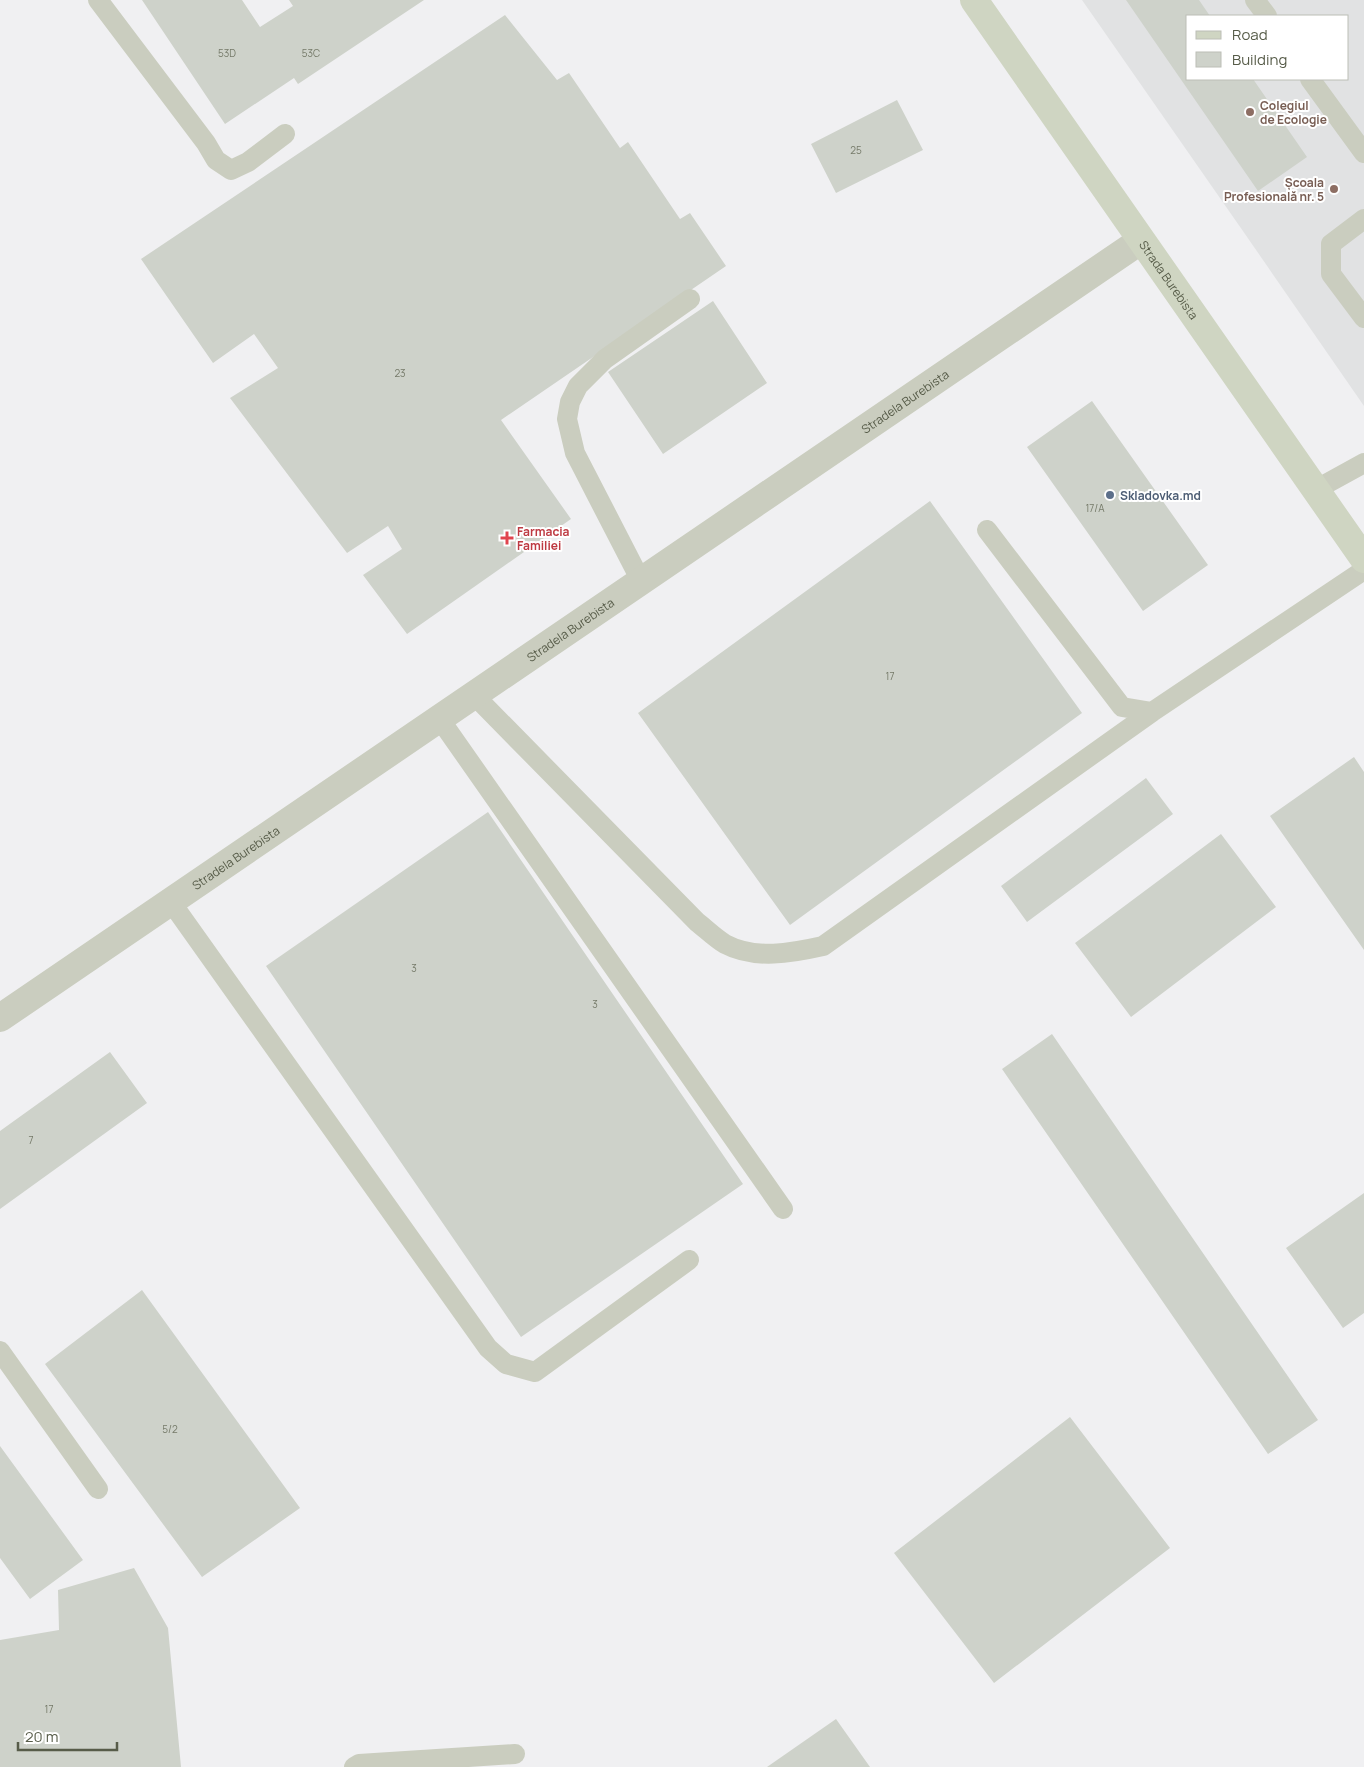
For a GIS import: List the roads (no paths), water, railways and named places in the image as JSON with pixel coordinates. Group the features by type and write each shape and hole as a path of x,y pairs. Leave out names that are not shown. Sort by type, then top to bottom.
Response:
{"main road":[{"name":"Strada Burebista","path":"974,0 1364,559"}],"street":[{"name":"Stradela Burebista","path":"0,1018 1140,240"}],"lane":[{"path":"98,0 206,143 216,160 231,170 248,162 285,134"},
{"path":"1255,0 1265,15"},
{"path":"1311,80 1364,153"},
{"path":"1364,220 1331,244 1331,274 1364,318"},
{"path":"641,581 575,453 567,419 570,402 578,386 605,359 690,299"},
{"path":"1315,490 1364,463"},
{"path":"987,530 1122,707 1152,712"},
{"path":"474,695 697,922 725,944 756,954 791,954 823,946 1152,712 1364,570"},
{"path":"439,718 783,1209"},
{"path":"171,902 488,1348 506,1364 535,1372 689,1260"},
{"path":"0,1352 98,1489"},
{"path":"354,1767 359,1764 515,1754"}],"place":[{"name":"Colegiul de Ecologie","path":"1250,112"},
{"name":"Școala Profesională nr. 5","path":"1334,189"},
{"name":"Skladovka.md","path":"1110,495"},
{"name":"Farmacia Familiei","path":"507,538"}]}
